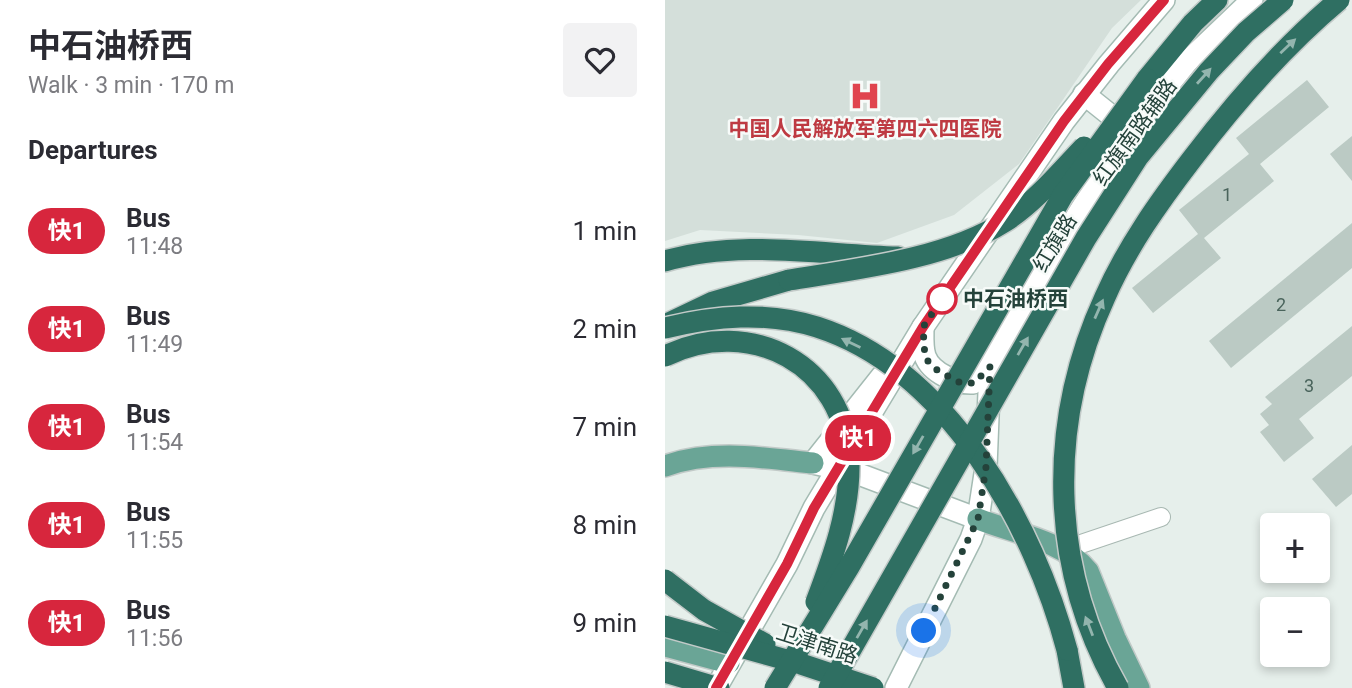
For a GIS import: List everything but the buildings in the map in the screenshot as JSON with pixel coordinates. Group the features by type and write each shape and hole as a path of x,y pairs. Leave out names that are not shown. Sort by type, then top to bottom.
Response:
{"highway":[{"name":"红旗路","path":"775,688 800,655 1063,195 1147,79 1193,23 1217,0"},
{"name":"红旗路","path":"828,688 1079,250 1138,157 1209,71 1246,32 1283,0"},
{"path":"1118,688 1097,647 1078,594 1064,517 1063,474 1067,417 1083,351 1117,273 1164,197 1268,65 1339,0"},
{"path":"665,327 694,309 735,294 789,280 878,265 967,242 1019,212 1046,187 1147,79"},
{"path":"665,261 698,253 754,250 910,257"},
{"path":"665,327 708,318 738,316 803,324 860,347 912,384 941,412 969,446 1026,538 1059,621 1074,688"},
{"path":"665,356 682,348 725,341 772,349 807,370 831,398 841,418 849,460 847,500 833,554 800,655 704,610 665,580"},
{"name":"卫津南路","path":"665,626 800,655 873,688"},
{"path":"665,672 718,688"}],"main road":[{"path":"718,688 814,508 923,327 1084,94 1164,0"},
{"name":"红旗南路辅路","path":"896,688 978,519 986,467 990,367 1049,259 1131,132 1187,62 1252,0"},
{"path":"1084,94 1131,132"},
{"path":"923,327 925,358 938,371 961,383 974,383 990,367"},
{"path":"813,463 881,377 906,358"},
{"path":"665,466 698,458 722,456 813,463 839,469 1060,549 1078,560 1088,571"},
{"path":"1081,544 1088,571 1139,688"},
{"path":"665,646 729,663"}],"street":[{"path":"1081,544 1161,517"}],"shaded area":[{"name":"中国人民解放军第四六四医院","path":"665,0 1141,0 1112,28 1019,164 954,215 877,243 798,235 700,230 665,241"}],"bus line":[{"name":"快1","path":"716,688 787,564 814,508 923,327 1064,121 1108,64 1164,0"}],"place":[{"name":"中国人民解放军第四六四医院","path":"865,96"},
{"name":"中石油桥西","path":"942,299"}],"route":[{"path":"924,631 971,539 978,519 990,415 990,367 974,383 961,383 938,371 925,358 923,327 946,293 942,299"}]}
